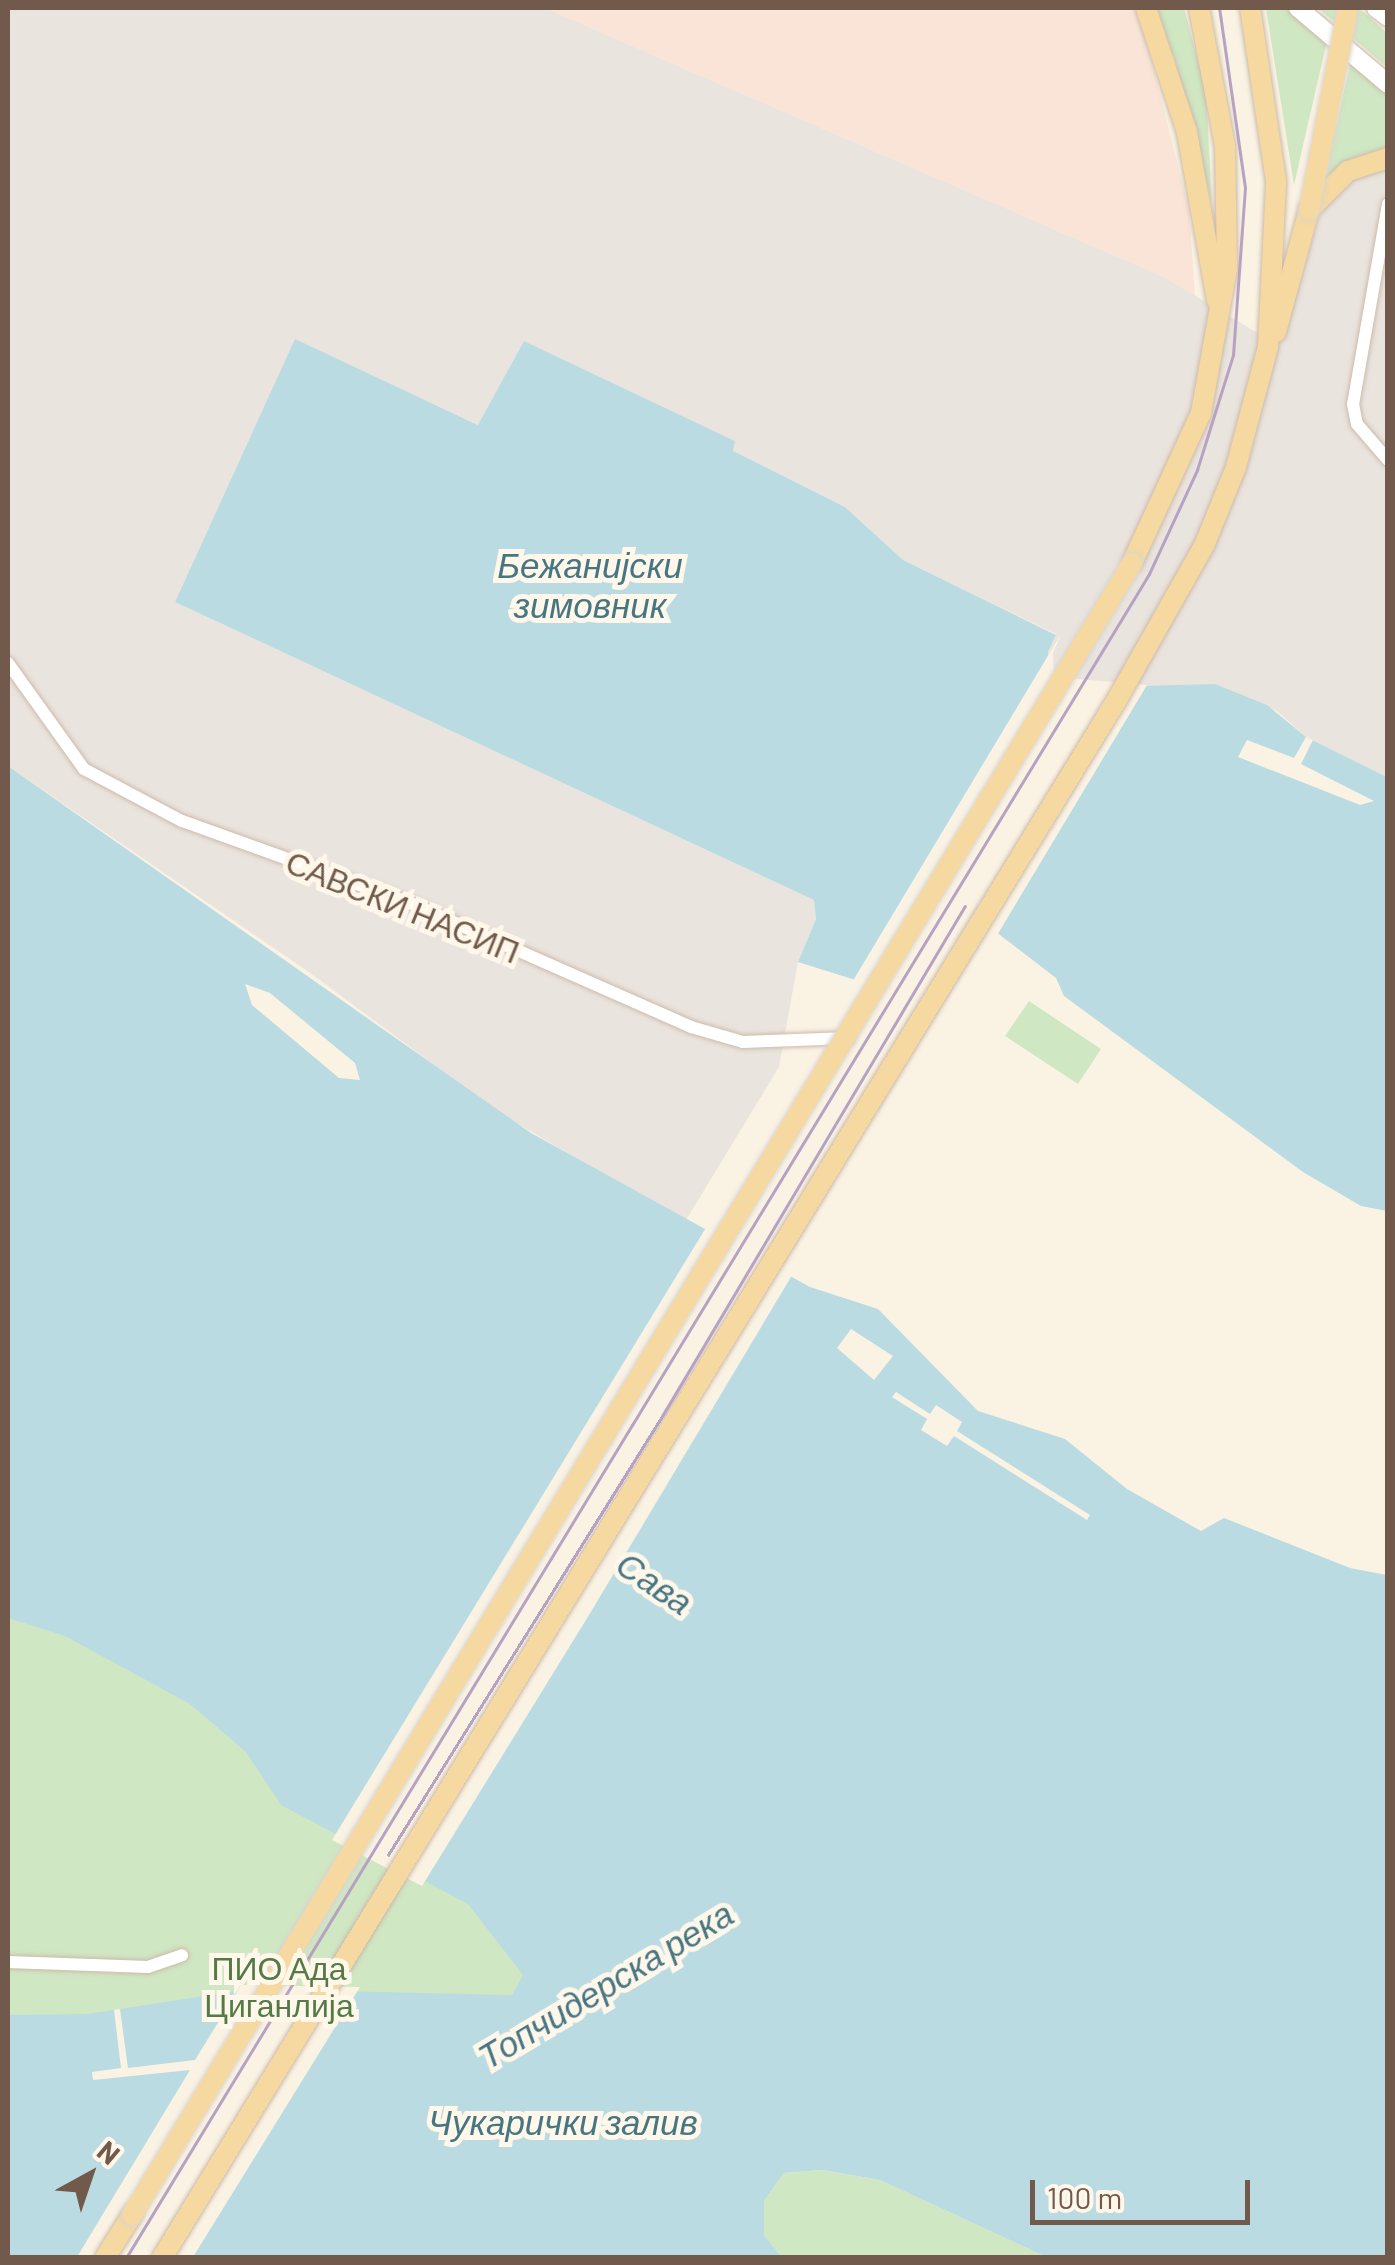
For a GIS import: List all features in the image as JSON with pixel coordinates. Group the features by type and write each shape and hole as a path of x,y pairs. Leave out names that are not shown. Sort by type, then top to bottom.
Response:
{"main road":[{"path":"1146,8 1187,132 1221,318"},
{"path":"105,2258 1132,563 1202,413 1221,318 1228,227 1225,146 1198,8"},
{"path":"1250,8 1276,181 1268,347"},
{"path":"1298,8 1388,84"},
{"path":"162,2258 1182,589 1236,467 1268,347 1292,288 1348,8"},
{"path":"1376,8 1388,17"},
{"path":"1309,210 1348,170 1388,158"}],"street":[{"path":"1388,204 1353,404 1357,424 1388,460"},
{"name":"САВСКИ НАСИП","path":"8,663 84,769 182,821 410,903 706,1032 773,1043 855,1038"},
{"path":"8,1962 148,1967 182,1955"}],"shaded area":[{"path":"8,8 545,8 1164,277 1279,346 1288,295 1301,279 1319,217 1351,174 1387,160 1387,777 1306,737 1277,711 1207,684 1168,690 1065,688 1049,679 1048,652 1056,634 903,560 845,507 732,451 735,441 524,341 479,425 295,340 175,602 814,900 816,919 798,962 779,1067 686,1220 632,1191 496,1111 313,975 8,766"},
{"path":"545,8 1138,8 1189,209 1195,296 1164,277"}],"green space":[{"path":"1154,8 1184,8 1206,93 1212,203 1174,57"},
{"path":"1266,8 1289,8 1327,41 1294,185"},
{"path":"1318,8 1359,8 1387,33 1387,67"},
{"path":"1351,60 1387,94 1386,149 1324,180"},
{"path":"1029,1001 1101,1049 1078,1084 1005,1036"},
{"name":"ПИО Ада Циганлија","path":"8,1406 657,1945 8,2257"},
{"path":"822,2170 880,2180 1046,2257 782,2257 764,2235 764,2201 784,2173"}],"water":[{"name":"Бежанијски зимовник","path":"295,339 478,425 524,341 735,441 733,451 845,507 903,560 1056,635 1048,652 1049,679 1065,688 1215,684 1267,705 1306,737 1387,777 1387,1211 1361,1206 1303,1172 1064,996 1056,978 983,922 937,905 865,983 798,962 816,919 814,900 175,602"},
{"path":"8,766 531,1133 810,1287 878,1309 978,1411 1065,1439 1127,1489 1201,1531 1224,1518 1350,1568 1387,1575 1387,2257 1046,2257 880,2180 822,2170 784,2173 764,2201 764,2235 782,2257 8,2257 8,2015 87,2014 250,1989 512,1995 523,1975 468,1904 281,1805 246,1752 190,1704 65,1636 8,1618"}],"pier":[{"path":"1061,634 1053,653 1054,677 1147,685 996,937 919,906 865,988 851,984"},
{"path":"1306,737 1313,740 1301,764 1374,801 1360,805 1238,757 1247,740 1294,758"},
{"path":"245,984 270,993 355,1063 360,1080 339,1078 252,1005"},
{"path":"707,1226 794,1272 589,1615 422,1886 332,1840"},
{"path":"851,1329 893,1356 874,1380 837,1348"},
{"path":"896,1392 930,1414 936,1405 962,1422 957,1431 1090,1515 1087,1520 954,1436 947,1446 921,1430 927,1419 892,1397"},
{"path":"241,1985 360,1987 193,2257 77,2257 190,2070 93,2080 92,2072 121,2068 114,2010 120,2009 128,2068 195,2060"}],"tram line":[{"path":"126,2258 1149,574 1197,470 1233,355 1245,188 1219,8"},
{"path":"388,1855 661,1418 965,906"}],"water label":[{"name":"Сава","path":"655,1582"},
{"name":"Топчидерска река","path":"605,1984"},
{"name":"Чукарички залив","path":"563,2121"}]}
